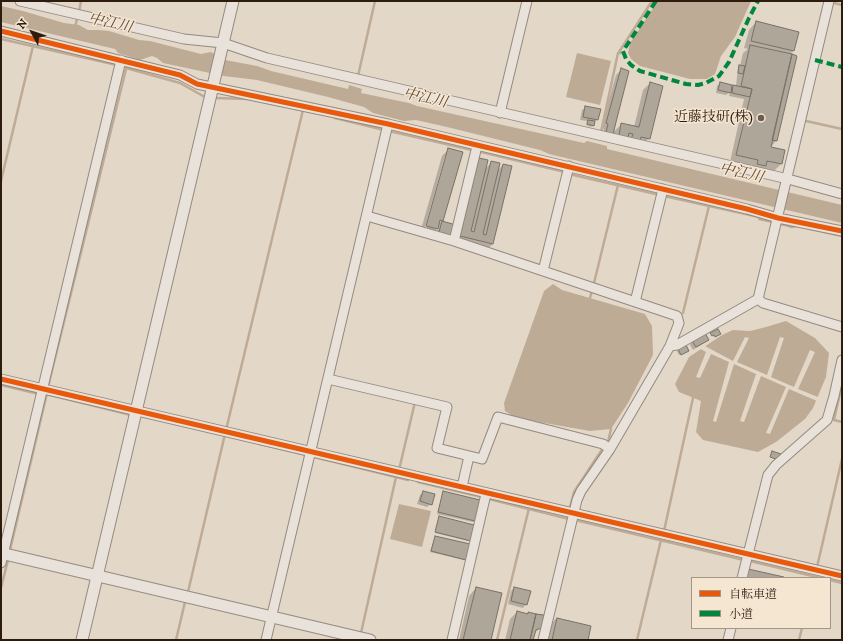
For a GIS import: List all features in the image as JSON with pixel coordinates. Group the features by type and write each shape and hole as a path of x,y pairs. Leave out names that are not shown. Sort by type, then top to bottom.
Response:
{"street":[{"path":"20,1 184,39 222,46 267,58 842,194"},
{"path":"82,640 233,1"},
{"path":"500,113 527,1"},
{"path":"670,346 678,344 758,299 829,1"},
{"path":"1,31 180,75 197,84 212,88 388,124 842,231"},
{"path":"120,60 2,557 98,576 370,640"},
{"path":"266,640 388,124"},
{"path":"454,241 477,146"},
{"path":"543,271 569,166"},
{"path":"636,302 663,189"},
{"path":"367,216 417,229 677,316 679,323 670,346 610,448 581,491 543,640"},
{"path":"758,299 763,303 842,327"},
{"path":"742,577 768,475 776,465 827,420 842,360"},
{"path":"1,379 462,486 486,494 842,576"},
{"path":"328,379 447,407 437,448 482,460 498,417 603,444 610,448"},
{"path":"462,486 469,456"},
{"path":"452,640 486,494"},
{"path":"728,640 730,629"}],"shaded area":[{"path":"658,1 751,1 735,37 721,56 715,74 707,79 690,79 640,66 631,59 628,53 630,43"},
{"path":"1,6 64,23 79,25 88,30 109,31 139,40 150,41 201,54 211,52 225,60 257,66 271,71 348,89 349,85 362,89 361,93 584,143 587,141 607,146 607,149 842,205 842,223 549,154 540,150 447,127 416,120 404,121 373,113 364,107 257,80 224,76 163,63 152,56 140,60 118,53 115,49 1,22"},
{"path":"577,53 611,61 600,105 566,97"},
{"path":"553,284 562,290 645,314 652,326 653,355 628,403 611,429 590,431 516,418 505,411 504,403 544,291"},
{"path":"786,321 815,338 829,353 826,377 813,408 805,419 776,442 758,452 703,440 696,432 701,401 679,392 675,384 689,357 722,335 733,330 750,331"},
{"path":"399,504 431,511 422,547 390,539"}],"pier":[{"path":"745,337 749,338 737,362 767,375 780,337 784,338 771,377 794,387 810,350 815,352 798,389 818,397 817,401 789,389 770,434 766,433 786,387 761,376 744,422 740,421 756,374 734,364 716,422 713,421 729,362 711,354 700,378 696,377 706,352 699,348 703,345 733,361"}],"building":[{"path":"756,21 799,32 794,51 751,41"},
{"name":"近藤技研(株)","path":"750,45 792,54 771,147 785,150 782,164 767,161 766,166 757,164 758,160 736,155 752,89 741,86"},
{"path":"792,54 797,56 777,141 772,140"},
{"path":"739,65 745,66 743,74 738,73"},
{"path":"621,68 629,71 613,134 606,132 608,124 606,123"},
{"path":"650,82 663,86 650,139 641,137 640,141 631,139 633,134 629,133 628,138 619,136 621,123 639,127"},
{"path":"720,82 732,85 731,93 718,90"},
{"path":"733,85 752,89 750,97 732,93"},
{"path":"585,106 601,109 598,120 583,117"},
{"path":"588,120 595,121 594,126 587,124"},
{"path":"448,148 463,152 443,221 440,220 438,229 426,226"},
{"path":"479,158 488,160 471,231 474,232 491,161 500,163 483,234 486,235 503,164 512,166 493,244 460,236"},
{"path":"442,221 456,225 452,236 439,232"},
{"path":"718,329 721,334 715,337 714,335 712,336 710,333"},
{"path":"705,333 709,340 696,347 692,341"},
{"path":"686,345 689,351 681,355 678,349"},
{"path":"772,451 781,454 779,460 770,457"},
{"path":"423,491 435,494 432,505 420,501"},
{"path":"443,491 480,500 475,521 438,512"},
{"path":"439,516 474,525 471,541 435,532"},
{"path":"435,536 470,544 466,560 431,551"},
{"path":"748,569 784,577 746,577"},
{"path":"476,587 502,593 491,640 463,640"},
{"path":"514,587 531,591 527,605 511,601"},
{"path":"517,611 528,614 528,612 536,614 530,640 510,640"},
{"path":"536,614 544,615 544,627 536,630 533,640 530,640"},
{"path":"557,618 591,626 588,640 552,640"}],"waterway":[{"path":"79,12 81,1"},
{"path":"358,76 375,1"},
{"path":"619,52 652,1"},
{"path":"834,3 842,5"},
{"path":"75,27 77,19"},
{"path":"1,39 117,65"},
{"path":"1,181 33,46"},
{"path":"601,132 618,53 621,53"},
{"path":"48,387 127,65"},
{"path":"126,68 180,83 203,96"},
{"path":"215,98 248,99"},
{"path":"226,430 303,110"},
{"path":"335,118 384,130"},
{"path":"806,121 842,129"},
{"path":"389,131 472,150"},
{"path":"477,151 565,172"},
{"path":"569,174 660,195"},
{"path":"594,283 618,185"},
{"path":"664,196 759,217 759,219 773,222"},
{"path":"683,313 709,206"},
{"path":"781,224 792,227 796,226"},
{"path":"811,229 842,236"},
{"path":"590,298 592,291"},
{"path":"842,384 834,420 842,422"},
{"path":"1,385 39,394"},
{"path":"10,550 47,393"},
{"path":"46,394 131,415"},
{"path":"664,531 693,398"},
{"path":"399,470 415,402"},
{"path":"608,442 611,429"},
{"path":"188,592 225,434"},
{"path":"260,444 306,455"},
{"path":"570,507 574,492 603,448"},
{"path":"314,457 408,480"},
{"path":"817,567 842,459"},
{"path":"361,633 396,477"},
{"path":"418,482 482,497"},
{"path":"489,499 569,519"},
{"path":"497,640 529,508"},
{"path":"575,520 744,560"},
{"path":"637,640 661,540"},
{"path":"1,588 8,560"},
{"path":"750,561 817,577"},
{"path":"831,580 842,583"},
{"path":"176,640 185,602"},
{"path":"799,640 802,629"}],"marked path":[{"path":"656,1 623,51 626,59 631,65 640,71 686,84 698,85 706,83 719,76 729,62 758,1"},
{"path":"815,60 842,67"}],"cycle path":[{"path":"1,31 180,75 197,84 388,124 747,209 778,218 842,231"},
{"path":"1,379 842,576"}],"place":[{"name":"近藤技研(株)","path":"761,118"}],"water label":[{"name":"中江川","path":"110,24"},
{"name":"中江川","path":"425,99"},
{"name":"中江川","path":"741,174"}]}
